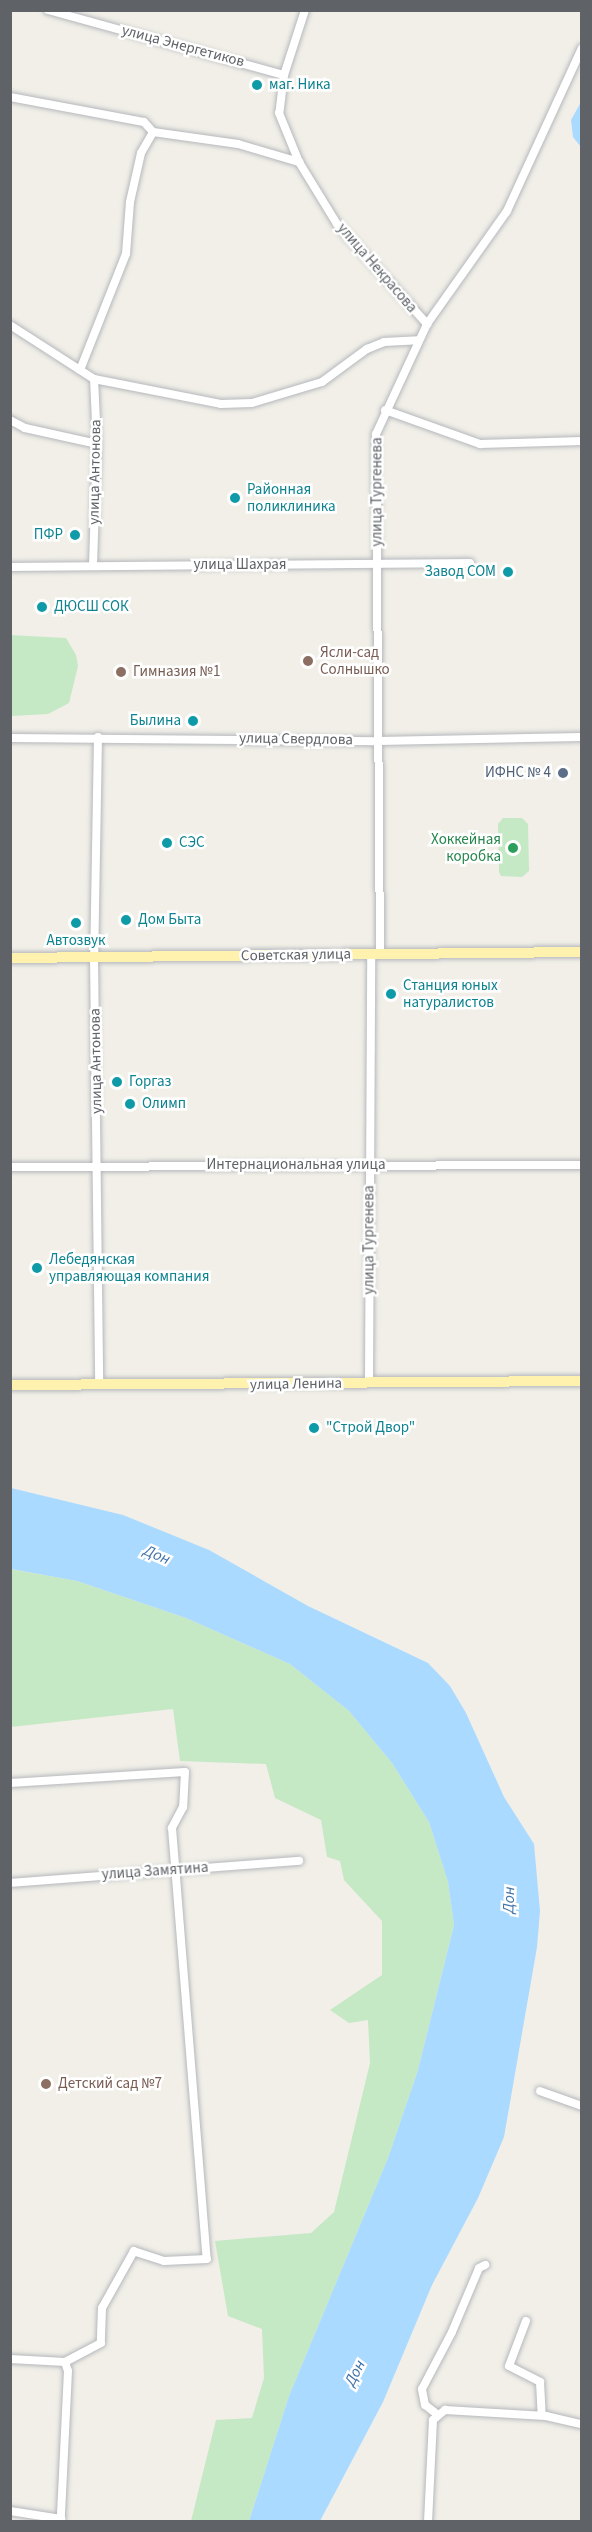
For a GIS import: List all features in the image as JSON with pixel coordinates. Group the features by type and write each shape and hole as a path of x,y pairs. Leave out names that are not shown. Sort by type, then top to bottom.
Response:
{"main road":[{"name":"Советская улица","path":"10,958 582,952"},
{"name":"улица Ленина","path":"10,1386 582,1381"}],"street":[{"name":"улица Энергетиков","path":"48,10 80,14 284,75"},
{"name":"улица Некрасова","path":"305,10 284,75 279,113 299,162 337,224 427,324"},
{"name":"улица Тургенева","path":"369,1382 369,1165 378,741 376,434 385,410 427,324 507,211 582,48"},
{"path":"10,97 144,122 153,132 238,144 299,162"},
{"path":"80,370 126,254 130,202 141,153 153,132"},
{"path":"10,325 94,379 221,404 252,403 322,382 367,349 384,342 418,340"},
{"name":"улица Антонова","path":"93,565 97,444 94,379"},
{"path":"385,410 480,444 582,441"},
{"path":"10,420 24,428 97,444"},
{"name":"улица Шахрая","path":"10,567 470,563"},
{"name":"улица Антонова","path":"98,737 94,957 99,1385"},
{"name":"улица Свердлова","path":"10,738 378,741 582,737"},
{"name":"Интернациональная улица","path":"10,1167 582,1164"},
{"path":"10,1783 185,1772 183,1807 172,1828 183,1925 207,2259 164,2261 134,2251 102,2308 101,2343 65,2362 10,2359"},
{"name":"улица Замятина","path":"10,1883 299,1861"},
{"path":"540,2091 582,2106"},
{"path":"438,2415 425,2405 422,2389 452,2332 479,2268 485,2265"},
{"path":"526,2321 509,2366 540,2382 542,2415"},
{"path":"10,2511 61,2519 68,2371 65,2362"},
{"path":"428,2522 433,2420 445,2410 542,2415 582,2424"}],"green space":[{"path":"10,635 66,638 76,655 78,666 69,703 48,714 11,716"},
{"name":"Хоккейная коробка","path":"503,818 522,818 528,824 529,871 522,877 501,876 499,872 498,824"},
{"path":"10,1569 77,1581 186,1618 290,1664 349,1711 392,1763 429,1822 448,1882 454,1925 418,2070 388,2158 289,2396 249,2521 191,2521 216,2420 252,2418 264,2378 262,2329 228,2316 215,2241 311,2233 334,2212 370,2063 368,2020 349,2023 330,2010 382,1975 382,1921 344,1880 340,1861 327,1857 321,1820 275,1798 266,1764 180,1761 173,1709 11,1727"}],"water":[{"path":"581,102 581,147 573,137 571,120"},
{"name":"Дон","path":"11,1488 123,1515 209,1550 308,1606 428,1663 450,1686 466,1713 504,1797 534,1844 540,1911 537,1947 504,2137 478,2198 432,2285 383,2402 320,2521 249,2521 289,2396 388,2158 418,2070 454,1925 448,1882 429,1822 392,1763 349,1711 290,1664 186,1618 77,1581 11,1569"}],"place":[{"name":"маг. Ника","path":"257,85"},
{"name":"Районная поликлиника","path":"235,498"},
{"name":"ПФР","path":"75,535"},
{"name":"Завод СОМ","path":"508,572"},
{"name":"ДЮСШ СОК","path":"42,607"},
{"name":"Ясли-сад Солнышко","path":"308,661"},
{"name":"Гимназия №1","path":"121,672"},
{"name":"Былина","path":"193,721"},
{"name":"ИФНС № 4","path":"563,773"},
{"name":"СЭС","path":"167,843"},
{"name":"Хоккейная коробка","path":"513,848"},
{"name":"Дом Быта","path":"126,920"},
{"name":"Автозвук","path":"76,923"},
{"name":"Станция юных натуралистов","path":"391,994"},
{"name":"Горгаз","path":"117,1082"},
{"name":"Олимп","path":"130,1104"},
{"name":"Лебедянская управляющая компания","path":"37,1268"},
{"name":"\"Строй Двор\"","path":"314,1428"},
{"name":"Детский сад №7","path":"46,2084"}]}
